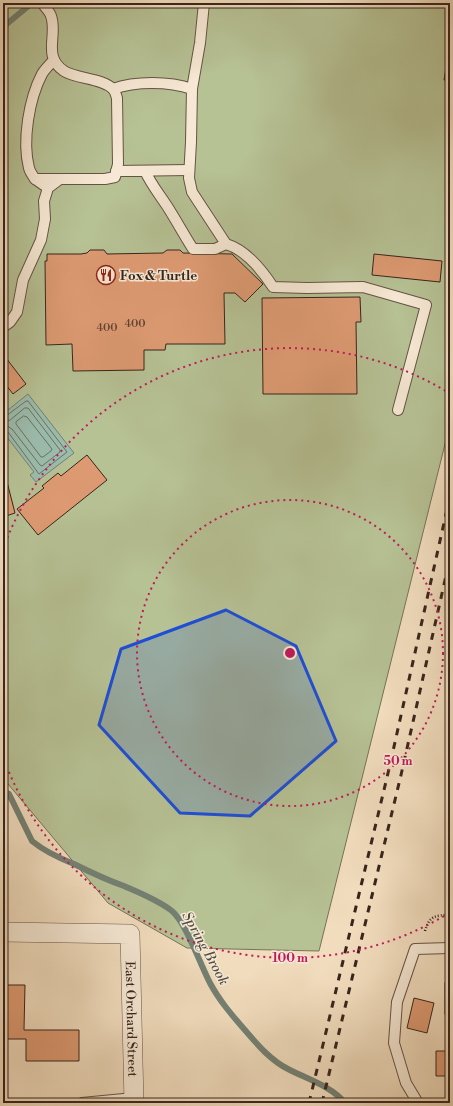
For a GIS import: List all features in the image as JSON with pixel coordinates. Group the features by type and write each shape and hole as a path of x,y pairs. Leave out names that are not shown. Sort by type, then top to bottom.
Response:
{"street":[{"name":"East Orchard Street","path":"3,932 130,934 134,1100"}],"lane":[{"path":"35,179 105,179 115,177 118,164 117,98 113,89 102,82 64,71 52,58 51,16 42,3"},
{"path":"204,3 200,43 192,88 192,142 189,170 192,192 226,244 234,247 254,263 273,287 363,287 426,305 398,410"},
{"path":"48,188 35,179 29,169 27,153 29,119 38,83 43,73 54,60"},
{"path":"113,89 124,85 162,84 179,84 192,88"},
{"path":"116,171 189,170"},
{"path":"116,171 145,171 149,180 193,249 215,249 226,244"},
{"path":"3,327 10,322 17,312 23,280 41,240 45,218 44,201 48,188 60,179"},
{"path":"418,1103 406,1083 394,1043 397,1002 415,950 450,948"},
{"path":"82,1103 134,1100"}],"path":[{"path":"424,931 430,919 436,916 450,915"}],"highlighted area":[{"path":"226,610 296,646 336,741 250,816 180,813 99,725 121,649"}],"shaded area":[{"path":"3,3 450,3 450,424 319,951 187,948 108,903 3,778"}],"water":[{"path":"28,394 74,453 36,482 30,475 34,472 3,432 3,414"}],"building":[{"path":"450,42 450,81 444,80"},
{"path":"90,250 104,250 107,254 163,253 167,250 180,250 183,253 232,254 263,284 245,302 235,293 224,293 225,344 166,344 165,350 144,350 144,370 73,371 72,344 46,345 45,261 47,261 47,254 81,254 87,253"},
{"path":"374,254 442,261 440,282 372,275"},
{"path":"360,297 361,322 356,322 357,394 263,394 262,298"},
{"path":"3,354 26,384 13,394 3,381"},
{"path":"87,455 107,480 38,535 17,509 44,488 42,486 58,473 61,476"},
{"path":"6,478 15,513 3,517 3,479"},
{"path":"445,983 450,983 450,1014 445,1014"},
{"path":"3,985 25,985 24,1030 79,1030 79,1061 26,1061 26,1039 3,1039"},
{"path":"414,998 434,1003 427,1033 407,1028"},
{"path":"448,1032 450,1032 450,1076 436,1076 436,1051 447,1051"}],"waterway":[{"name":"Spring Brook","path":"3,27 32,3"},
{"name":"Spring Brook","path":"3,791 9,794 32,841 37,845 57,857 149,897 172,911 188,934 206,975 217,995 254,1040 264,1051 281,1065 326,1087 345,1103"}],"railway":[{"path":"309,1103 389,769 450,496"},
{"path":"322,1103 401,775 450,558"}],"place":[{"name":"Fox & Turtle","path":"106,275"}]}
